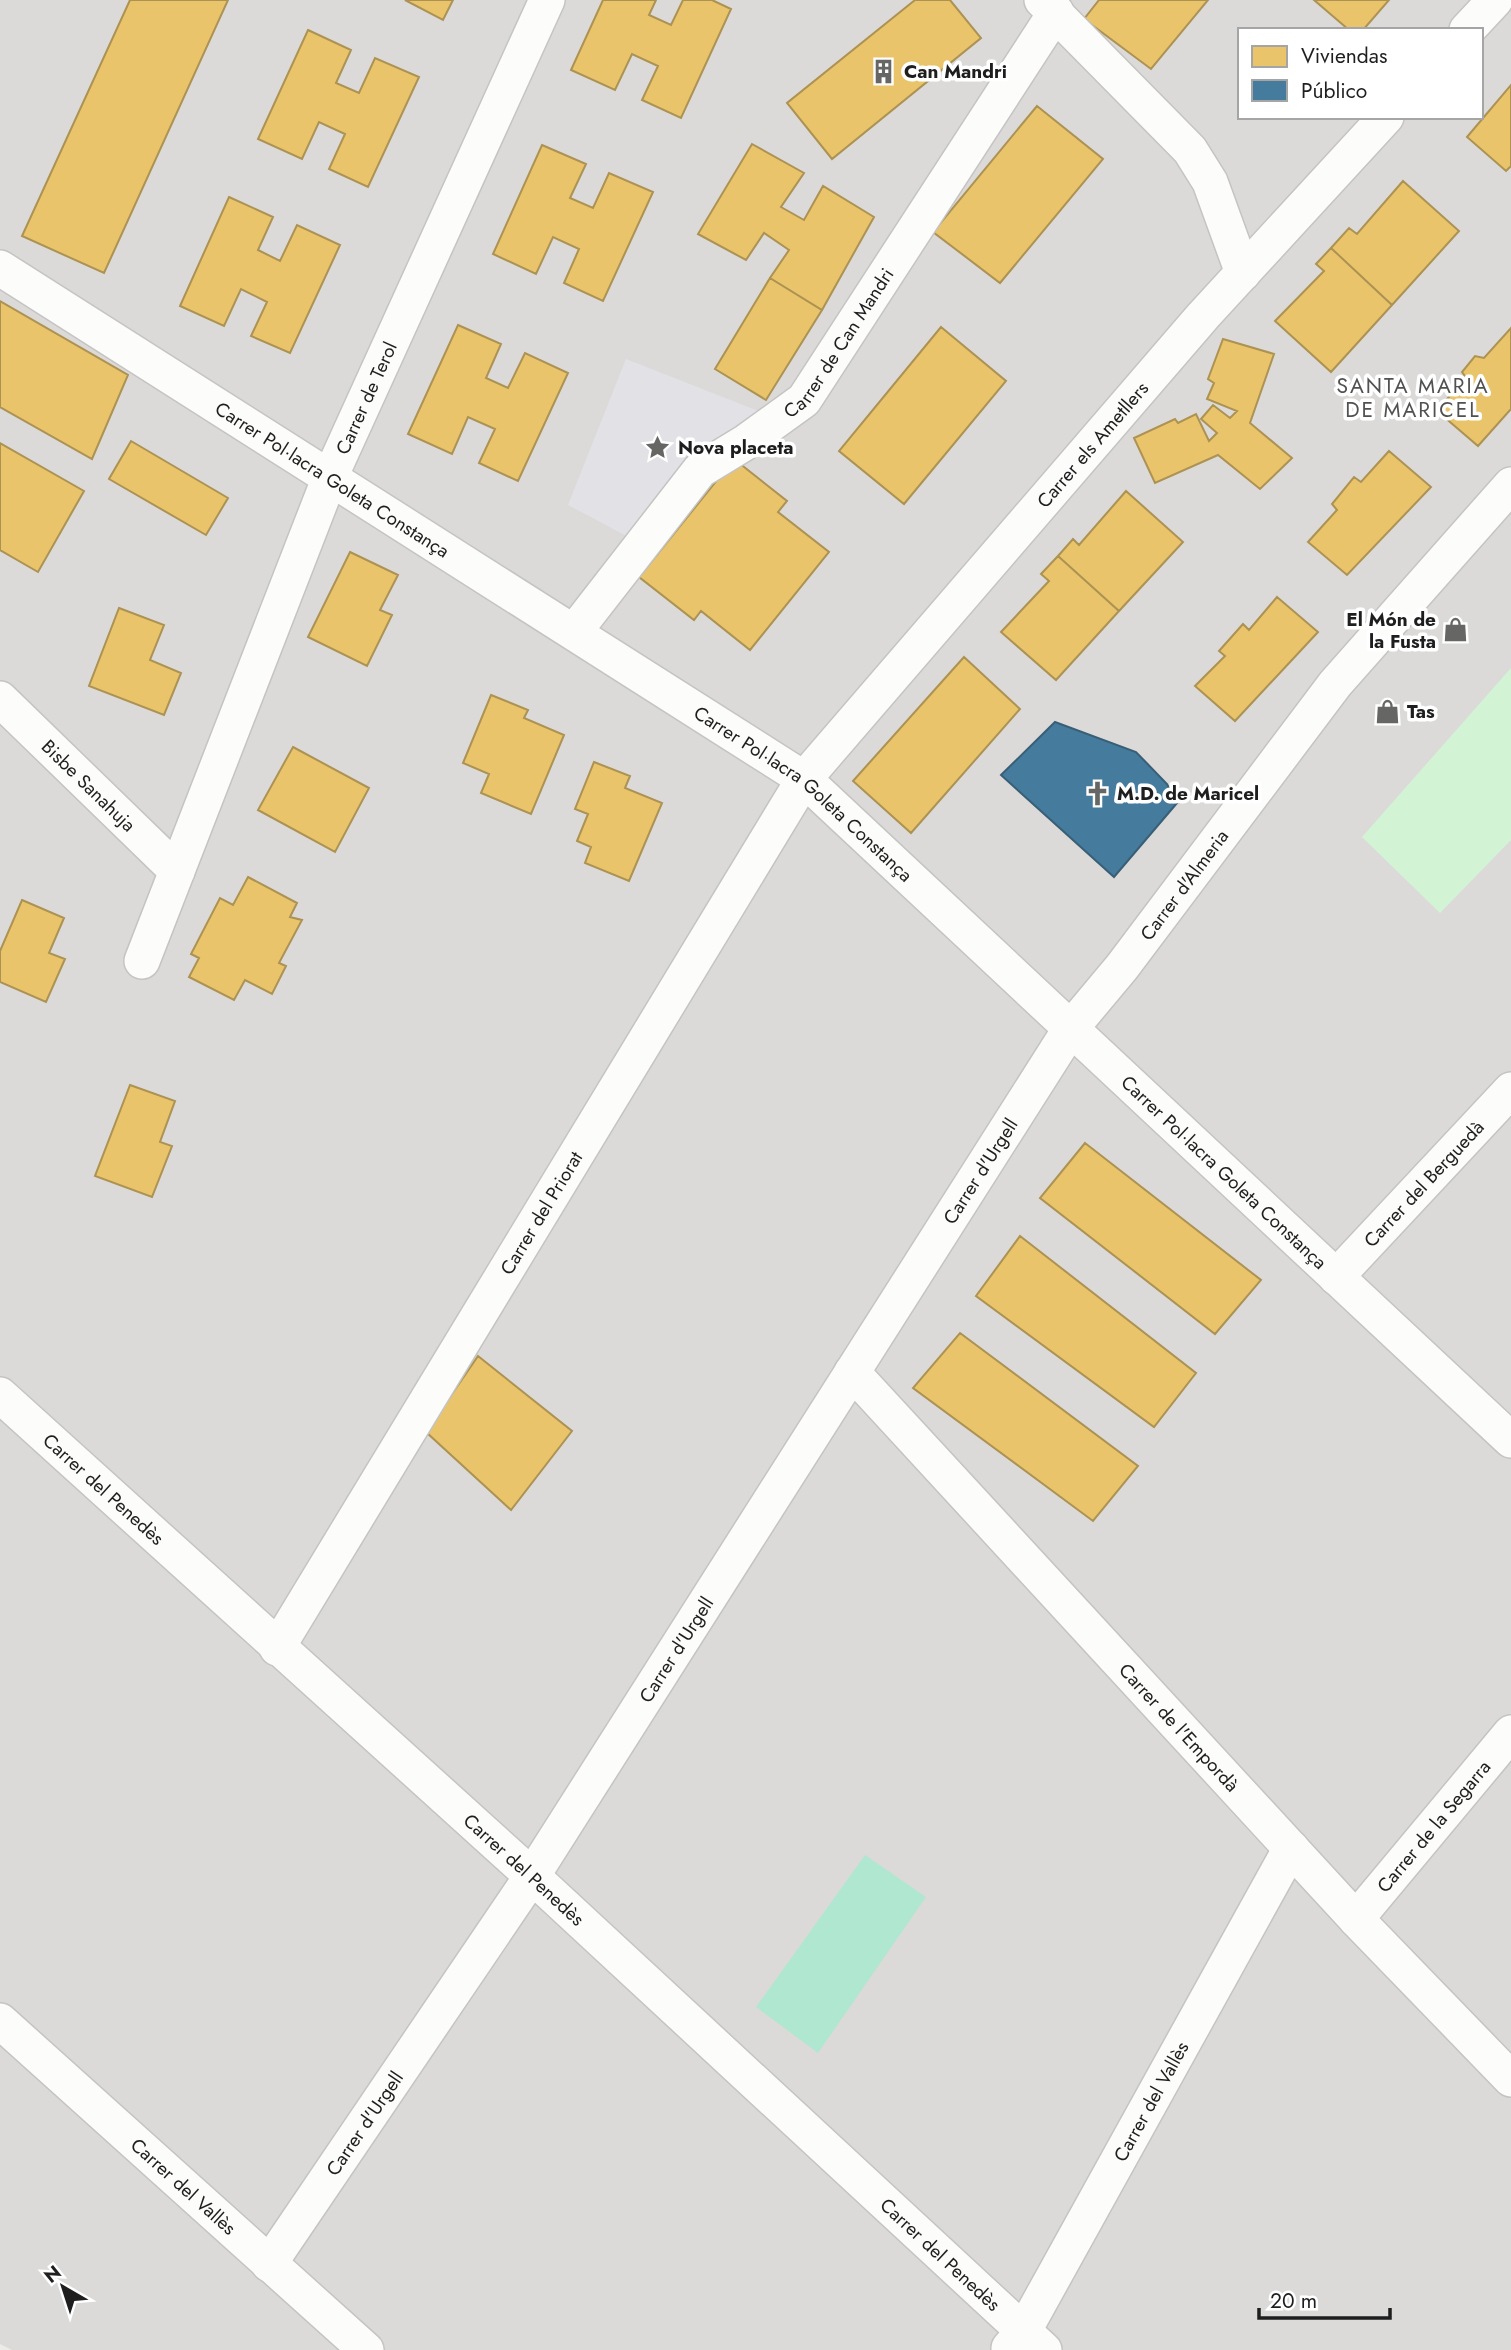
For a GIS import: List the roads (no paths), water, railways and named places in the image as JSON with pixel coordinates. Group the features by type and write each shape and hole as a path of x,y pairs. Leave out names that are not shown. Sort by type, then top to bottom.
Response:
{"street":[{"name":"Carrer de Terol","path":"142,961 330,477 547,0"},
{"path":"1469,28 1494,0"},
{"path":"1049,6 1190,150 1210,182 1242,273"},
{"name":"Carrer de Can Mandri","path":"573,632 699,470 746,442 804,400 1049,6"},
{"name":"Carrer els Ametllers","path":"804,779 1242,273 1384,119"},
{"name":"Carrer Pol·lacra Goleta Constança","path":"0,268 804,779 1511,1440"},
{"name":"Carrer d'Almeria","path":"1071,1028 1122,967 1335,684 1511,485"},
{"name":"Bisbe Sanahuja","path":"0,699 177,871"},
{"name":"Carrer del Priorat","path":"277,1648 804,779"},
{"name":"Carrer d'Urgell","path":"269,2264 532,1876 1071,1028"},
{"name":"Carrer del Berguedà","path":"1336,1277 1511,1090"},
{"name":"Carrer de l'Empordà","path":"852,1372 1356,1919 1511,2079"},
{"name":"Carrer del Penedès","path":"0,1395 532,1876 1025,2344"},
{"name":"Carrer de la Segarra","path":"1356,1919 1511,1733"},
{"name":"Carrer del Vallès","path":"1025,2344 1291,1849"},
{"name":"Carrer del Vallès","path":"0,2021 366,2350"}],"place":[{"name":"Can Mandri","path":"884,71"},
{"name":"Nova placeta","path":"658,447"},
{"name":"El Món de la Fusta","path":"1456,630"},
{"name":"Tas","path":"1387,711"},
{"name":"M.D. de Maricel","path":"1097,793"}],"district":[{"name":"SANTA MARIA DE MARICEL","path":"1413,398"}]}
